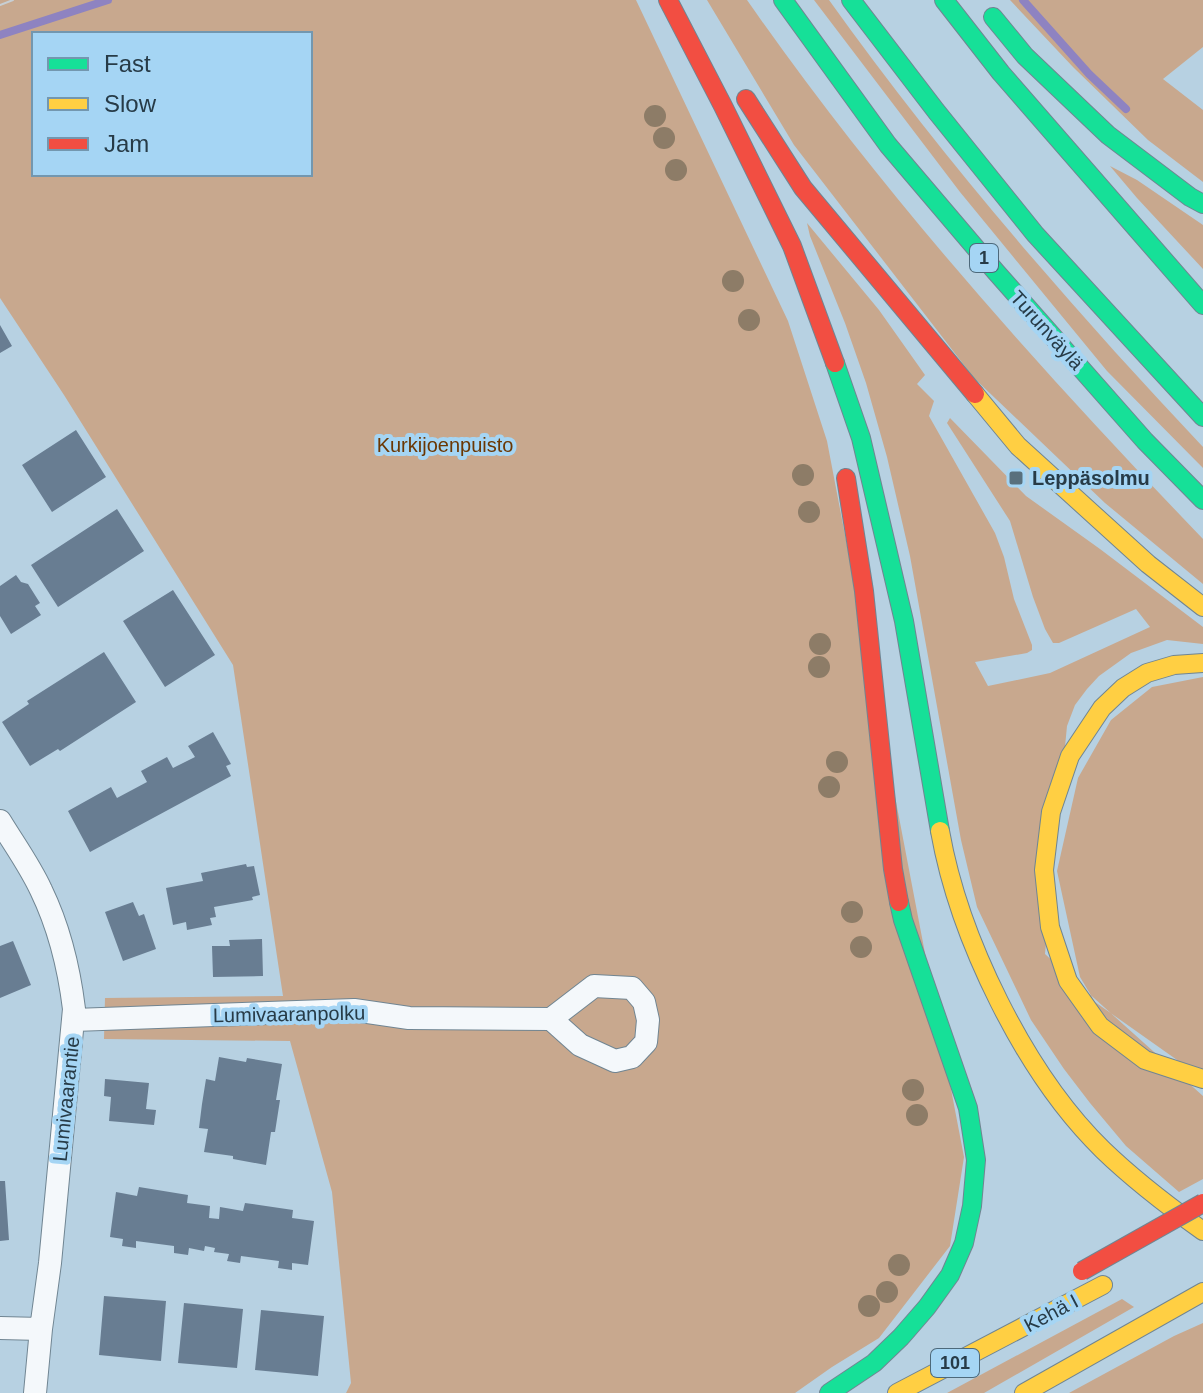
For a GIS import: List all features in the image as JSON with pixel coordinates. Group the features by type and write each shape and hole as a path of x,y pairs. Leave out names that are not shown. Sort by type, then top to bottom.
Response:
{"highway":[{"path":"668,0 792,246 861,438 904,621 943,847 960,909 986,974 1016,1033 1056,1095 1101,1148 1199,1233"},
{"path":"680,0 708,39"},
{"name":"Turunväylä","path":"783,0 898,156 1135,429 1203,500"},
{"path":"851,0 1035,234 1203,417"},
{"path":"944,0 1001,73 1203,305"},
{"path":"979,0 1025,56 1108,135 1203,204"},
{"path":"737,86 803,188 1018,446 1148,564 1203,607"},
{"path":"831,350 840,427"},
{"path":"829,1393 874,1363 901,1337 950,1275 964,1243 972,1206 976,1160 968,1108 903,920 893,869 864,591 843,458"},
{"path":"1203,663 1176,663 1153,669 1111,698 1091,721 1065,767 1055,797 1044,862 1049,922 1067,980 1081,1004 1099,1027 1132,1052 1171,1072 1203,1079"},
{"path":"1012,1334 1082,1271 1203,1203"},
{"name":"Kehä I","path":"897,1393 1109,1282"},
{"path":"1024,1393 1203,1292"}],"street":[{"name":"Lumivaarantie","path":"0,821 41,890 55,921 70,982 74,1020 35,1393"},
{"name":"Lumivaaranpolku","path":"74,1020 354,1010 409,1018 551,1019"},
{"path":"0,1328 41,1329"}],"green space":[{"name":"Kurkijoenpuisto","path":"0,0 636,0 788,321 827,441 964,1157 950,1246 879,1338 795,1393 346,1393 351,1383 332,1192 290,1041 104,1039 105,998 283,996 233,665 0,298"},
{"path":"707,0 747,0 852,142 964,278 1203,539 1203,584 1105,503 974,378 794,145"},
{"path":"814,0 829,0 916,117 1008,230 1203,447 1203,468 1107,371 960,192"},
{"path":"1010,0 1203,0 1203,47 1163,79 1203,110 1203,182 1148,140"},
{"path":"1110,166 1137,180 1203,225 1203,269 1137,198"},
{"path":"807,223 879,310 925,375 917,384 934,401 929,416 995,533 1032,650 975,662 988,686 1050,673 1150,627 1136,609 1053,643 1033,597 1010,521 947,423 950,418 1026,496 1203,627 1203,644 1167,640 1131,653 1099,676 1075,705 1067,726 1045,954 1203,1096 1203,1179 1179,1192 1126,1146 1064,1069 1031,1020 977,907 961,840 910,556 887,457 866,383"},
{"path":"1203,677 1203,1070 1187,1067 1095,1002 1080,977 1057,871 1078,778 1111,720 1152,687"},
{"path":"1122,1299 1134,1307 984,1393 947,1393"},
{"path":"1203,1323 1203,1393 1069,1393 1174,1336"}],"building":[{"path":"0,325 12,346 0,353"},
{"path":"76,430 106,477 52,512 22,465"},
{"path":"117,509 144,551 58,607 31,565"},
{"path":"16,575 21,582 28,584 40,603 35,606 41,615 11,634 0,616 0,586"},
{"path":"173,590 215,655 165,687 123,621"},
{"path":"104,652 136,702 60,751 58,749 30,766 2,722 29,704 27,701"},
{"path":"213,732 231,764 226,766 231,776 90,852 68,811 111,787 117,798 147,782 141,771 167,757 173,768 195,757 188,746"},
{"path":"246,864 247,867 254,866 260,895 252,897 253,900 214,907 216,917 210,918 212,925 187,930 186,922 173,925 166,888 203,881 201,873"},
{"path":"133,902 139,916 144,914 156,949 123,961 105,912"},
{"path":"262,939 263,976 213,977 212,946 230,946 229,940"},
{"path":"13,941 31,985 0,998 0,946"},
{"path":"219,1057 282,1064 275,1132 271,1132 266,1165 204,1152 208,1129 199,1128 202,1104 206,1079 215,1081"},
{"path":"105,1079 149,1083 146,1109 156,1110 154,1125 109,1121 111,1097 104,1096"},
{"path":"0,1181 5,1181 9,1240 0,1241"},
{"path":"139,1187 188,1195 187,1203 210,1206 209,1218 219,1219 220,1207 243,1211 245,1203 293,1210 292,1218 314,1221 308,1265 292,1263 292,1270 278,1268 279,1261 241,1256 240,1263 227,1261 229,1254 214,1252 215,1248 205,1246 204,1251 189,1248 188,1255 174,1253 174,1246 136,1241 136,1248 122,1246 123,1239 110,1237 116,1192 137,1196"},
{"path":"104,1296 166,1301 161,1361 99,1355"},
{"path":"184,1303 243,1309 237,1368 178,1363"},
{"path":"261,1310 324,1316 318,1376 255,1370"}],"waterway":[{"path":"0,35 108,0"},
{"path":"1023,0 1089,74 1126,109"}],"tram line":[{"path":"0,5 13,0"}],"traffic: fast":[{"path":"783,0 888,145 1145,441 1203,500"},
{"path":"851,0 1035,234 1203,417"},
{"path":"944,0 1001,73 1203,305"},
{"path":"993,17 1025,56 1108,135 1203,204"},
{"path":"835,363 861,438 904,621 940,831"},
{"path":"829,1393 874,1363 927,1307 950,1275 964,1243 972,1206 976,1160 968,1108 899,902"}],"traffic: slow":[{"path":"975,394 1018,446 1148,564 1203,607"},
{"path":"1203,663 1174,665 1147,673 1123,688 1102,708 1070,756 1051,812 1044,870 1050,927 1068,981 1100,1026 1145,1060 1203,1079"},
{"path":"940,831 949,872 979,959 1022,1044 1047,1083 1103,1150 1203,1231"},
{"path":"897,1393 1103,1285"},
{"path":"1024,1393 1203,1292"}],"traffic: jam":[{"path":"668,0 792,246 835,363"},
{"path":"746,99 803,188 975,394"},
{"path":"846,478 864,591 899,902"},
{"path":"1082,1271 1203,1203"}],"place":[{"name":"Leppäsolmu","path":"1016,478"}]}
